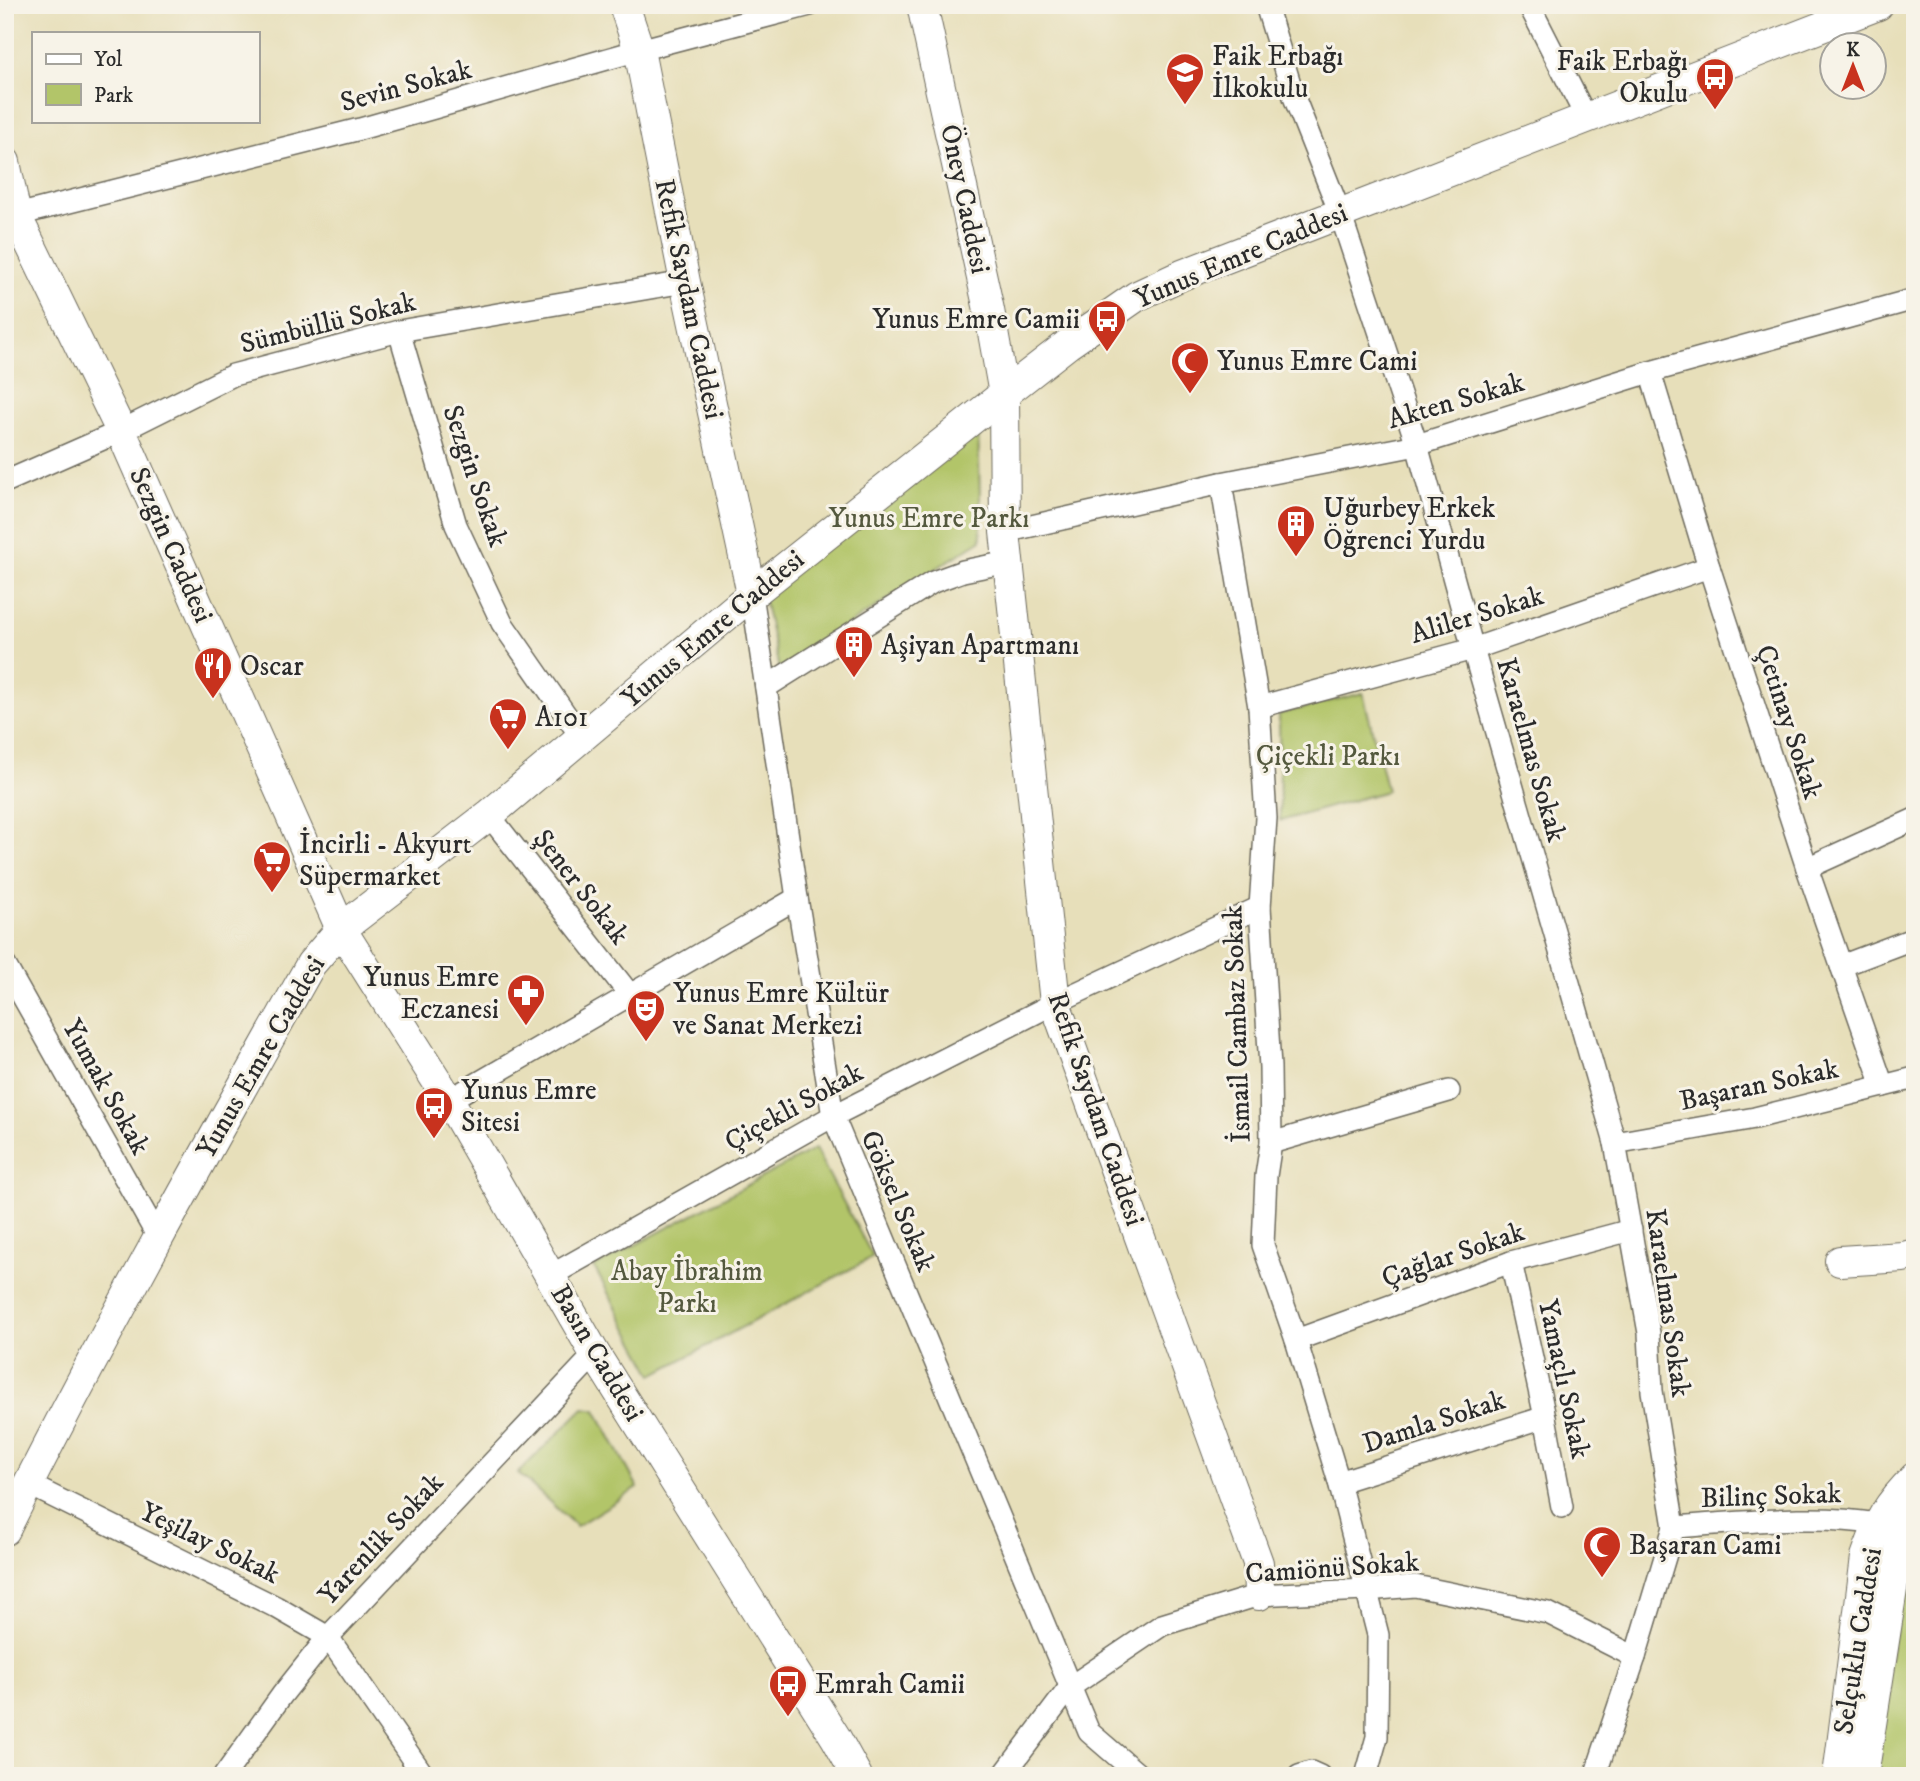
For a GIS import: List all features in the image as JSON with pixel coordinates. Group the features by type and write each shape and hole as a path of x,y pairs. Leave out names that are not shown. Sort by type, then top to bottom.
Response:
{"street":[{"name":"Refik Saydam Caddesi","path":"624,5 639,50 685,282 752,594"},
{"name":"Sevin Sokak","path":"11,217 360,129 810,5"},
{"name":"Öney Caddesi","path":"922,5 989,310 1004,394"},
{"name":"Karaelmas Sokak","path":"1266,5 1294,97 1340,214 1417,445 1615,1143 1649,1333 1652,1391 1674,1527"},
{"path":"1529,5 1587,119"},
{"name":"Yunus Emre Caddesi","path":"5,1530 158,1237 311,964 341,929 489,815 752,594 1068,344 1138,296 1182,275 1878,5"},
{"name":"Sezgin Caddesi","path":"5,162 11,217 121,431 341,929"},
{"name":"Sümbüllü Sokak","path":"5,482 121,431 233,376 399,331 685,282"},
{"name":"Akten Sokak","path":"766,687 933,582 963,571 1007,547 1221,482 1417,445 1650,372 1915,299"},
{"name":"Sezgin Sokak","path":"399,331 456,525 502,623 582,738"},
{"name":"Çetinay Sokak","path":"1650,372 1709,567 1807,868 1883,1086"},
{"name":"Refik Saydam Caddesi","path":"1004,394 1007,547 1055,1003 1258,1563 1258,1595"},
{"name":"İsmail Cambaz Sokak","path":"1221,482 1259,707 1266,818 1260,907 1270,1067 1271,1143 1266,1176 1263,1245 1296,1340 1339,1482 1378,1635 1377,1737 1366,1776"},
{"name":"Aliler Sokak","path":"1259,707 1473,649 1709,567"},
{"name":"Göksel Sokak","path":"752,594 832,1116 1090,1732 1140,1776"},
{"name":"Şener Sokak","path":"489,815 630,995"},
{"path":"1807,868 1915,819"},
{"path":"449,1100 797,898"},
{"name":"Çiçekli Sokak","path":"550,1276 832,1116 1055,1003 1260,907"},
{"name":"Basın Caddesi","path":"341,929 449,1100 595,1354 857,1776"},
{"path":"1841,966 1915,938"},
{"name":"Yumak Sokak","path":"5,965 158,1237"},
{"name":"Başaran Sokak","path":"1615,1143 1755,1118 1915,1078"},
{"path":"1271,1143 1449,1091"},
{"name":"Çağlar Sokak","path":"1296,1340 1511,1262 1631,1230"},
{"path":"1840,1261 1903,1258 1915,1254"},
{"name":"Yamaçlı Sokak","path":"1511,1262 1562,1507"},
{"name":"Yarenlik Sokak","path":"224,1776 328,1637 595,1354"},
{"name":"Damla Sokak","path":"1339,1482 1545,1417"},
{"name":"Selçuklu Caddesi","path":"1838,1776 1866,1557 1878,1524 1894,1498 1915,1477"},
{"name":"Yeşilay Sokak","path":"28,1484 276,1607 328,1637 424,1776"},
{"name":"Selçuklu Caddesi","path":"1863,1776 1895,1570 1902,1542 1915,1518"},
{"name":"Bilinç Sokak","path":"1595,1776 1635,1657 1674,1527 1809,1520 1850,1520 1878,1524"},
{"name":"Camiönü Sokak","path":"1003,1776 1070,1687 1162,1625 1258,1595 1415,1586 1548,1613 1635,1657"},
{"path":"1299,1776 1311,1772 1320,1776"}],"green space":[{"name":"Yunus Emre Parkı","path":"978,420 981,540 779,669 763,594"},
{"name":"Çiçekli Parkı","path":"1363,693 1387,791 1280,821 1279,714"},
{"name":"Abay İbrahim Parkı","path":"815,1149 873,1257 653,1375 594,1267"},
{"path":"584,1408 596,1410 638,1488 576,1526 518,1473"},
{"path":"1915,1528 1915,1776 1866,1776"}],"place":[{"name":"Faik Erbağı İlkokulu","path":"1185,106"},
{"name":"Faik Erbağı Okulu","path":"1715,111"},
{"name":"Yunus Emre Camii","path":"1107,353"},
{"name":"Yunus Emre Cami","path":"1190,395"},
{"name":"Uğurbey Erkek Öğrenci Yurdu","path":"1296,558"},
{"name":"Aşiyan Apartmanı","path":"854,679"},
{"name":"Oscar","path":"213,700"},
{"name":"A101","path":"508,751"},
{"name":"İncirli - Akyurt Süpermarket","path":"272,894"},
{"name":"Yunus Emre Eczanesi","path":"526,1027"},
{"name":"Yunus Emre Kültür ve Sanat Merkezi","path":"646,1043"},
{"name":"Yunus Emre Sitesi","path":"434,1140"},
{"name":"Başaran Cami","path":"1602,1579"},
{"name":"Emrah Camii","path":"788,1718"}]}
